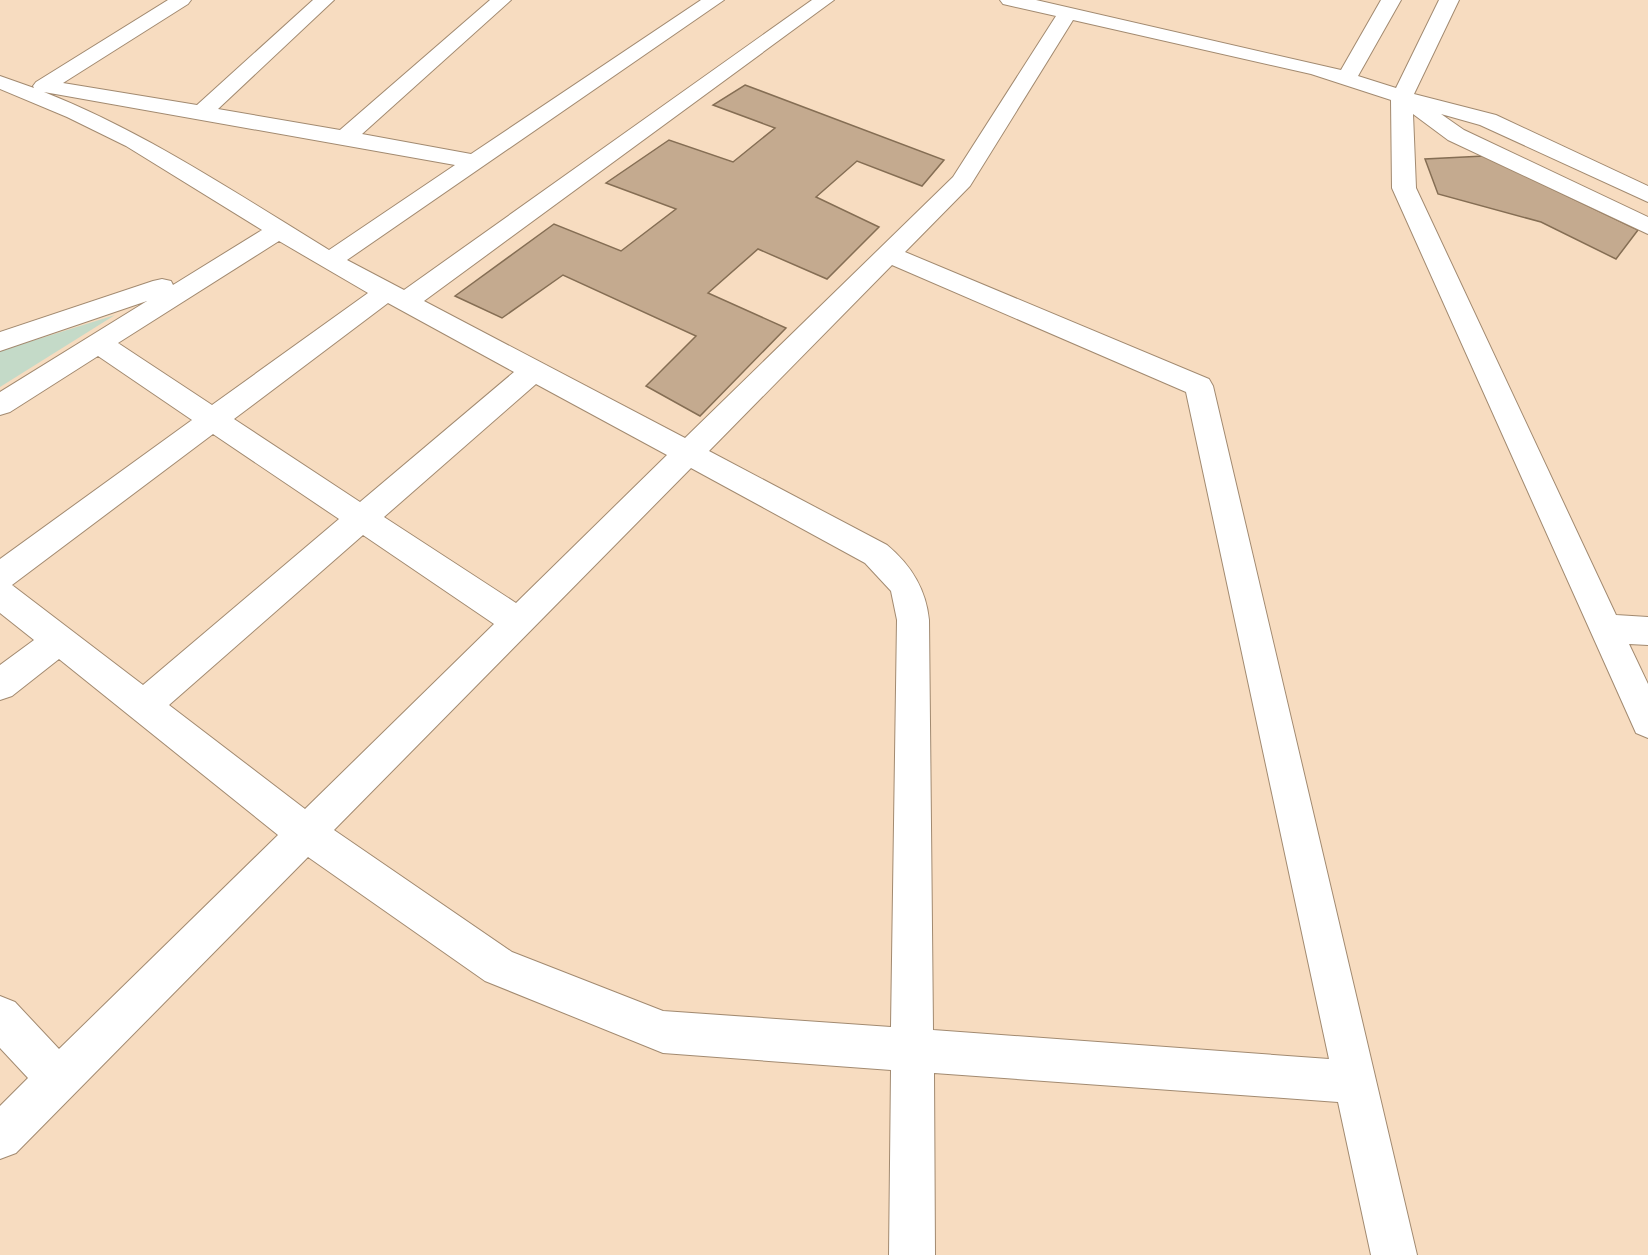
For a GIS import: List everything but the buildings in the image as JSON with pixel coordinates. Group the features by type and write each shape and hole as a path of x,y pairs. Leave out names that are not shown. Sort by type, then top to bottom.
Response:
{"street":[{"path":"43,86 181,0"},
{"path":"202,112 324,0"},
{"path":"345,136 501,0"},
{"path":"329,261 714,0"},
{"path":"0,576 213,420 824,0"},
{"path":"1010,0 1317,69 1402,97 1488,120 1648,195"},
{"path":"1346,79 1390,0"},
{"path":"1449,0 1402,97 1404,188 1648,722"},
{"path":"0,1137 962,181 1068,13"},
{"path":"0,80 345,136 476,162"},
{"path":"0,80 75,112 134,141 329,261 876,554 894,570 907,589 912,604 913,620 912,1255"},
{"path":"1402,97 1456,135 1648,226"},
{"path":"0,405 212,270 278,231"},
{"path":"888,254 1199,386 1394,1255"},
{"path":"0,342 212,270"},
{"path":"98,343 519,623"},
{"path":"143,706 533,371"},
{"path":"0,594 306,833 499,967 663,1032 1355,1082"},
{"path":"1607,630 1648,631"},
{"path":"0,685 59,640"},
{"path":"0,1017 58,1079"}],"green space":[{"path":"115,315 0,387 0,351"}]}
